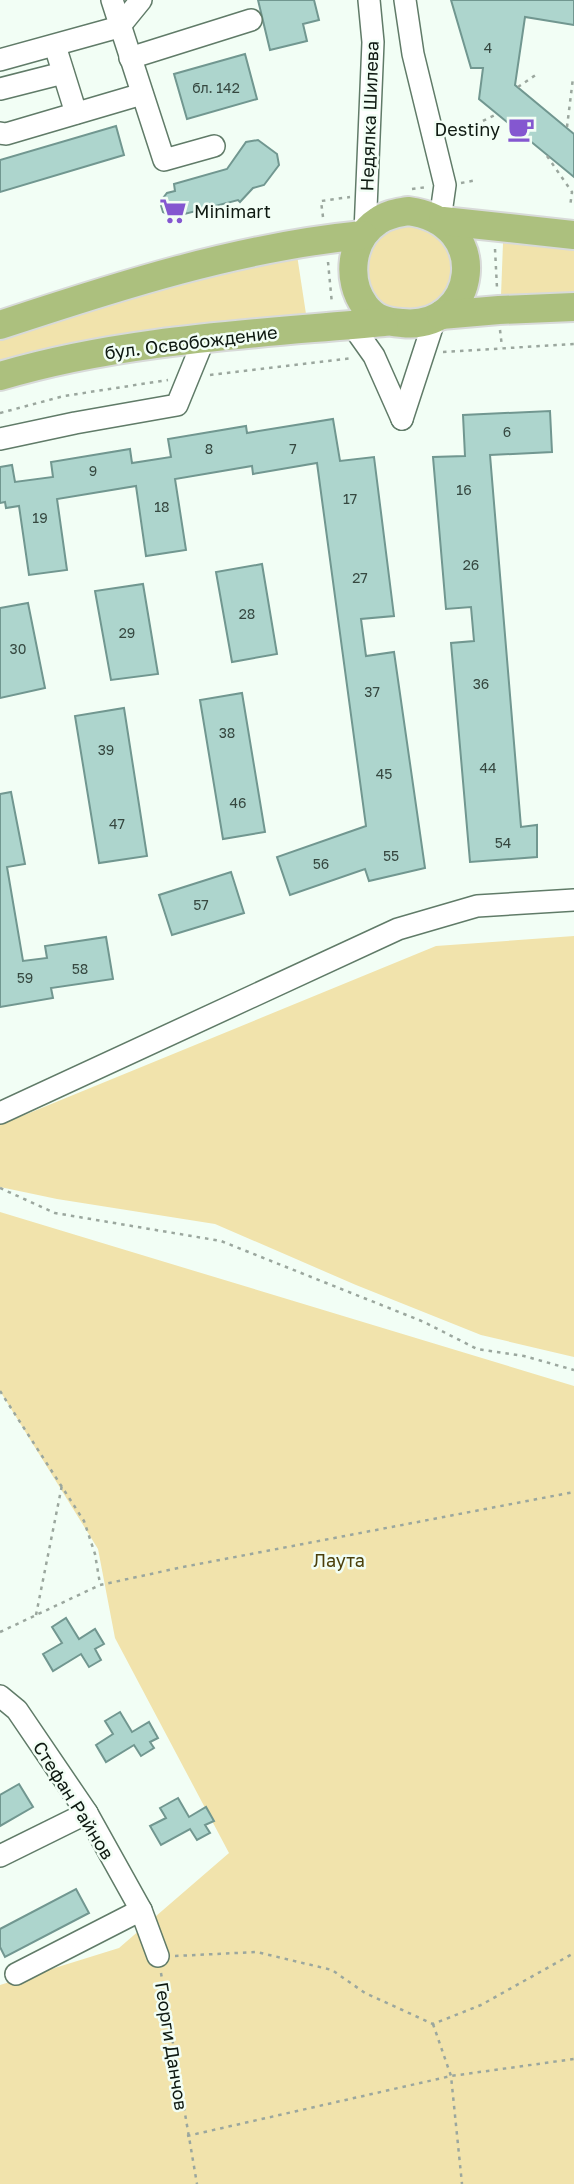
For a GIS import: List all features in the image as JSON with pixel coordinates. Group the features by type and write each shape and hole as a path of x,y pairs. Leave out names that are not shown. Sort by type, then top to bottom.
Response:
{"main road":[{"path":"438,317 454,303 463,287 467,269 464,251 456,234 441,221 425,213 408,211 377,221 364,234 355,251 353,269 356,287 363,303 370,313 384,322 411,324 438,317 499,310 574,307"},
{"path":"441,221 493,226 572,221"},
{"path":"0,325 78,299 211,262 325,239 364,234"},
{"name":"бул. Освобождение","path":"0,376 85,355 168,342 384,322"}],"street":[{"path":"112,0 164,159 214,146"},
{"path":"0,60 120,26 141,0"},
{"name":"Недялка Шилева","path":"364,234 373,42 369,0"},
{"path":"405,0 413,54 445,185 441,221"},
{"path":"130,58 251,20"},
{"path":"55,46 76,113"},
{"path":"0,89 63,73"},
{"path":"0,133 6,134 142,94"},
{"path":"343,325 374,356 402,419 438,317"},
{"path":"0,439 177,405 204,339"},
{"path":"0,1113 398,929 477,906 574,900"},
{"name":"Стефан Райнов","path":"1,1699 17,1710 87,1814 141,1910"},
{"path":"0,1856 87,1814"},
{"path":"16,1974 141,1910"},
{"name":"Георги Данчов","path":"141,1910 158,1956"}],"path":[{"path":"518,87 537,74"},
{"path":"567,127 573,78"},
{"path":"460,132 497,114"},
{"path":"547,156 572,192 572,221"},
{"path":"321,201 325,239 343,325"},
{"path":"493,226 502,347"},
{"path":"424,353 574,344"},
{"path":"0,413 64,396 189,377 374,356"},
{"path":"0,1188 55,1213 221,1241 424,1322 477,1349 524,1356 574,1370"},
{"path":"0,1391 84,1521 95,1554 100,1585"},
{"path":"36,1615 62,1485"},
{"path":"0,1632 100,1585 574,1492"},
{"path":"158,1956 257,1952 332,1970 365,1993 433,2024 481,2005 574,1953"},
{"name":"Георги Данчов","path":"158,1956 197,2184"},
{"path":"433,2024 451,2076 462,2184"},
{"path":"187,2136 451,2076 574,2059"}],"green space":[{"path":"409,225 426,228 440,237 449,251 452,268 449,285 440,299 426,308 409,311 392,308 378,299 369,285 366,268 369,251 378,237 392,228"},
{"path":"503,243 574,249 574,294 501,296"},
{"path":"297,255 306,314 187,327 0,364 0,338 185,280"},
{"path":"574,936 574,1357 481,1335 215,1224 57,1199 0,1187 0,1125 436,946"},
{"name":"Лаута","path":"0,1212 574,1386 574,2184 0,2184 0,1985 119,1948 229,1853 115,1638 98,1549 0,1391"}],"building":[{"path":"258,0 314,0 319,20 303,24 307,41 270,50"},
{"path":"451,0 574,0 574,25 525,17 515,85 574,134 574,177 479,99 483,68 471,68"},
{"path":"245,54 257,99 187,119 174,74"},
{"path":"116,126 124,155 0,192 0,160"},
{"path":"258,140 277,154 279,165 264,185 253,188 240,202 238,200 173,217 163,212 160,202 167,193 175,191 174,184 227,169 246,142"},
{"path":"550,411 552,452 490,455 521,827 537,825 537,857 470,862 451,643 474,641 471,607 446,609 433,457 465,456 463,415"},
{"path":"333,419 340,461 374,457 394,616 361,619 366,656 394,652 425,868 369,881 365,869 290,895 277,857 366,826 317,463 253,474 252,466 175,479 186,550 146,556 136,486 57,499 67,570 29,575 19,506 6,508 5,502 0,503 0,467 12,465 15,482 53,477 51,462 130,449 132,463 171,457 168,439 246,426 247,433"},
{"path":"262,564 277,654 232,662 216,572"},
{"path":"143,584 158,674 111,680 95,591"},
{"path":"28,603 45,688 0,698 0,608"},
{"path":"242,693 265,832 223,839 200,700"},
{"path":"124,708 147,856 99,863 75,716"},
{"path":"11,792 25,864 7,867 23,961 47,958 45,946 106,937 113,979 51,988 53,998 0,1007 0,794"},
{"path":"231,872 244,913 172,935 159,895"},
{"path":"66,1618 79,1639 95,1629 104,1644 95,1649 101,1660 89,1667 81,1654 53,1671 43,1654 62,1643 52,1627"},
{"path":"120,1712 132,1732 149,1722 158,1738 150,1742 154,1748 141,1756 134,1745 106,1762 96,1745 113,1734 105,1721"},
{"path":"19,1784 33,1807 0,1826 0,1795"},
{"path":"178,1798 189,1817 206,1807 214,1821 205,1825 210,1833 197,1840 190,1829 161,1845 150,1826 166,1818 160,1808"},
{"path":"76,1889 89,1913 5,1957 0,1947 0,1929"}],"place":[{"name":"Destiny","path":"521,129"},
{"name":"Minimart","path":"173,211"}]}
